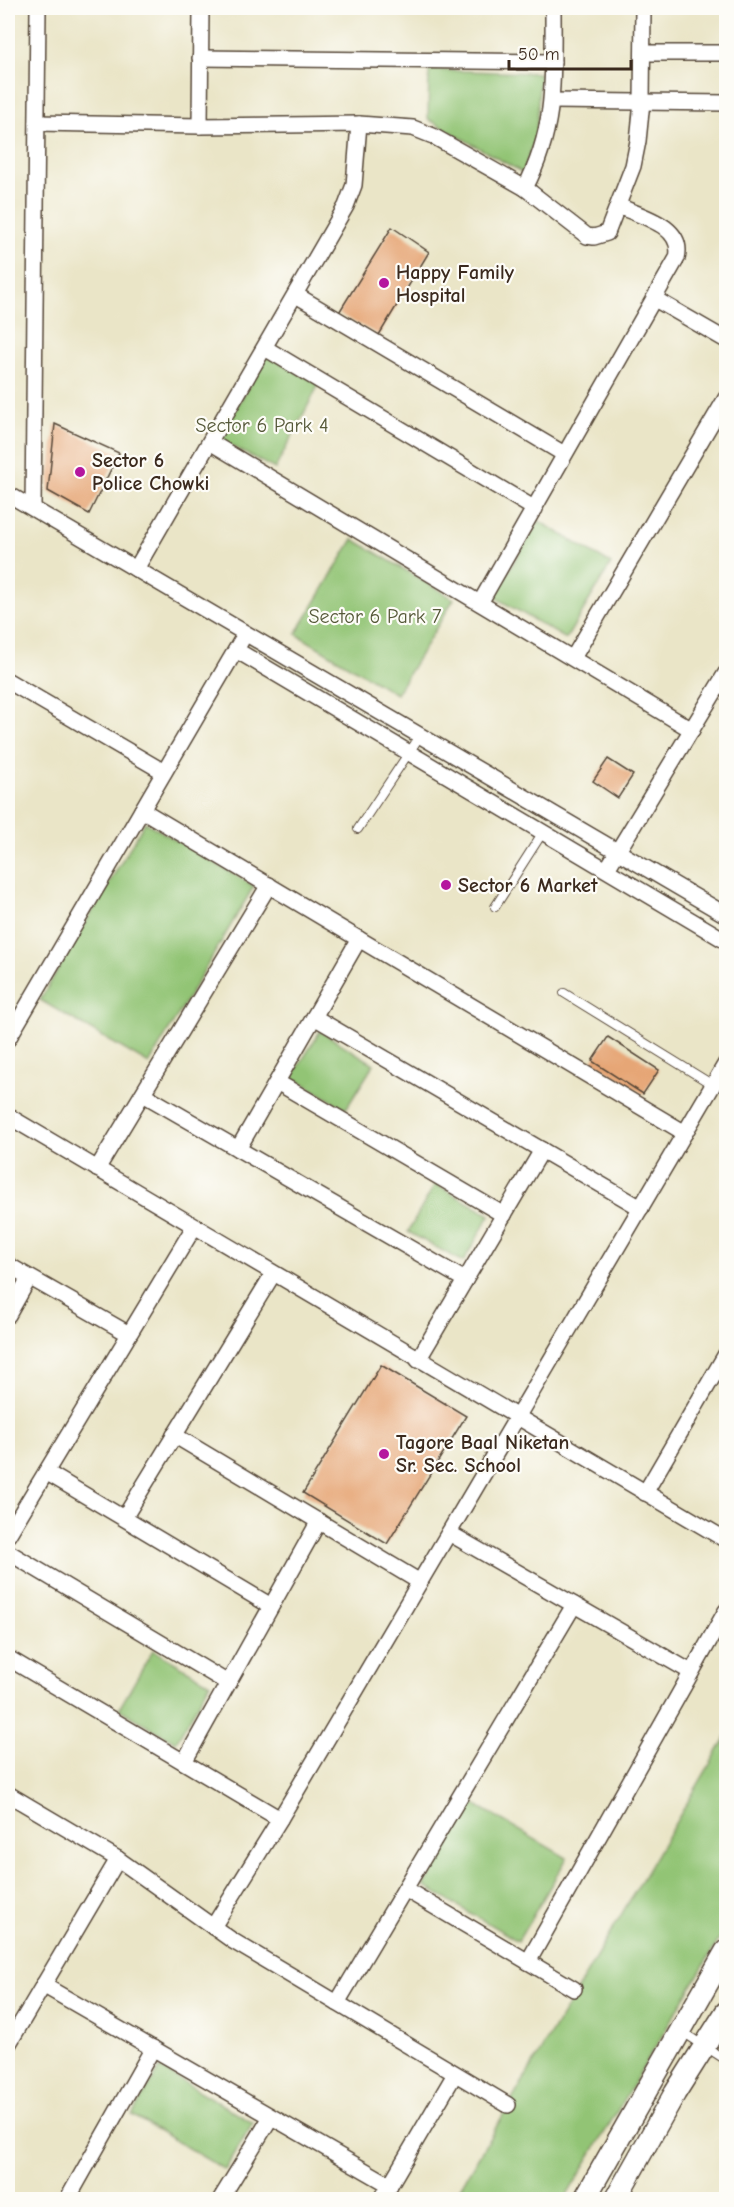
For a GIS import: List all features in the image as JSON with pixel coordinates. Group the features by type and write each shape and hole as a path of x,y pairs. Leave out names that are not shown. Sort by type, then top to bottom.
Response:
{"street":[{"path":"33,508 38,8"},
{"path":"200,126 201,8"},
{"path":"525,188 543,145 552,101 553,8"},
{"path":"37,123 200,126 359,124 413,128 433,136 525,188 588,236 594,237 607,233 633,166 642,102 643,8"},
{"path":"643,53 726,53"},
{"path":"200,58 553,62"},
{"path":"552,101 726,103"},
{"path":"136,569 296,295 351,194 359,124"},
{"path":"480,603 677,258 680,249 677,239 659,224 618,206"},
{"path":"296,295 564,454"},
{"path":"655,299 726,340"},
{"path":"265,348 534,508"},
{"path":"573,658 726,398"},
{"path":"210,442 692,730"},
{"path":"8,494 619,850 726,915"},
{"path":"8,1039 246,633"},
{"path":"236,650 543,830 726,941"},
{"path":"607,870 726,673"},
{"path":"8,681 164,772"},
{"path":"142,810 685,1133"},
{"path":"97,1169 269,885"},
{"path":"238,1149 359,939"},
{"path":"314,1017 641,1208"},
{"path":"213,1927 280,1819 449,1533 515,1416 685,1133 719,1083 726,1063"},
{"path":"277,1082 504,1215"},
{"path":"143,1094 465,1280"},
{"path":"8,1116 726,1540"},
{"path":"418,1360 542,1150"},
{"path":"8,1535 194,1227"},
{"path":"8,1265 129,1334"},
{"path":"124,1518 273,1274"},
{"path":"8,1315 29,1278"},
{"path":"645,1493 726,1354"},
{"path":"174,1435 420,1582"},
{"path":"46,1472 271,1606"},
{"path":"184,1762 319,1521"},
{"path":"449,1533 691,1672"},
{"path":"8,1552 228,1683"},
{"path":"337,2003 574,1605"},
{"path":"528,1962 726,1611"},
{"path":"8,1658 280,1819"},
{"path":"8,1794 118,1859 213,1927 508,2105"},
{"path":"8,2045 118,1859"},
{"path":"405,1889 574,1989"},
{"path":"584,2199 726,1951"},
{"path":"43,1985 390,2185"},
{"path":"615,2199 675,2093 726,2012"},
{"path":"67,2199 153,2048"},
{"path":"381,2199 455,2074"},
{"path":"220,2199 272,2117"}],"lane":[{"path":"358,829 420,736"},
{"path":"495,907 543,830"},
{"path":"564,993 719,1083"},
{"path":"680,2030 726,2060"}],"green space":[{"path":"429,70 540,73 536,135 523,173 428,119"},
{"name":"Sector 6 Park 4","path":"267,355 319,384 275,469 218,439"},
{"path":"539,521 611,564 566,639 493,596"},
{"name":"Sector 6 Park 7","path":"353,539 454,599 396,694 296,634"},
{"path":"145,822 254,886 149,1064 40,1000"},
{"path":"320,1031 374,1064 346,1109 292,1077"},
{"path":"435,1184 490,1215 463,1262 408,1232"},
{"path":"153,1650 210,1683 176,1742 119,1709"},
{"path":"726,1737 726,1928 565,2199 453,2200"},
{"path":"473,1803 567,1858 518,1941 424,1886"},
{"path":"160,2068 253,2123 225,2170 132,2115"}],"building":[{"name":"Happy Family Hospital","path":"392,227 429,252 379,335 338,314"},
{"name":"Sector 6 Police Chowki","path":"55,424 119,453 89,514 48,491"},
{"path":"608,759 633,775 618,798 593,781"},
{"path":"608,1037 659,1070 643,1094 592,1061"},
{"name":"Tagore Baal Niketan Sr. Sec. School","path":"381,1365 466,1416 387,1544 303,1493"}],"place":[{"name":"Happy Family Hospital","path":"384,283"},
{"name":"Sector 6 Police Chowki","path":"80,472"},
{"name":"Sector 6 Market","path":"446,885"},
{"name":"Tagore Baal Niketan Sr. Sec. School","path":"384,1454"}]}
